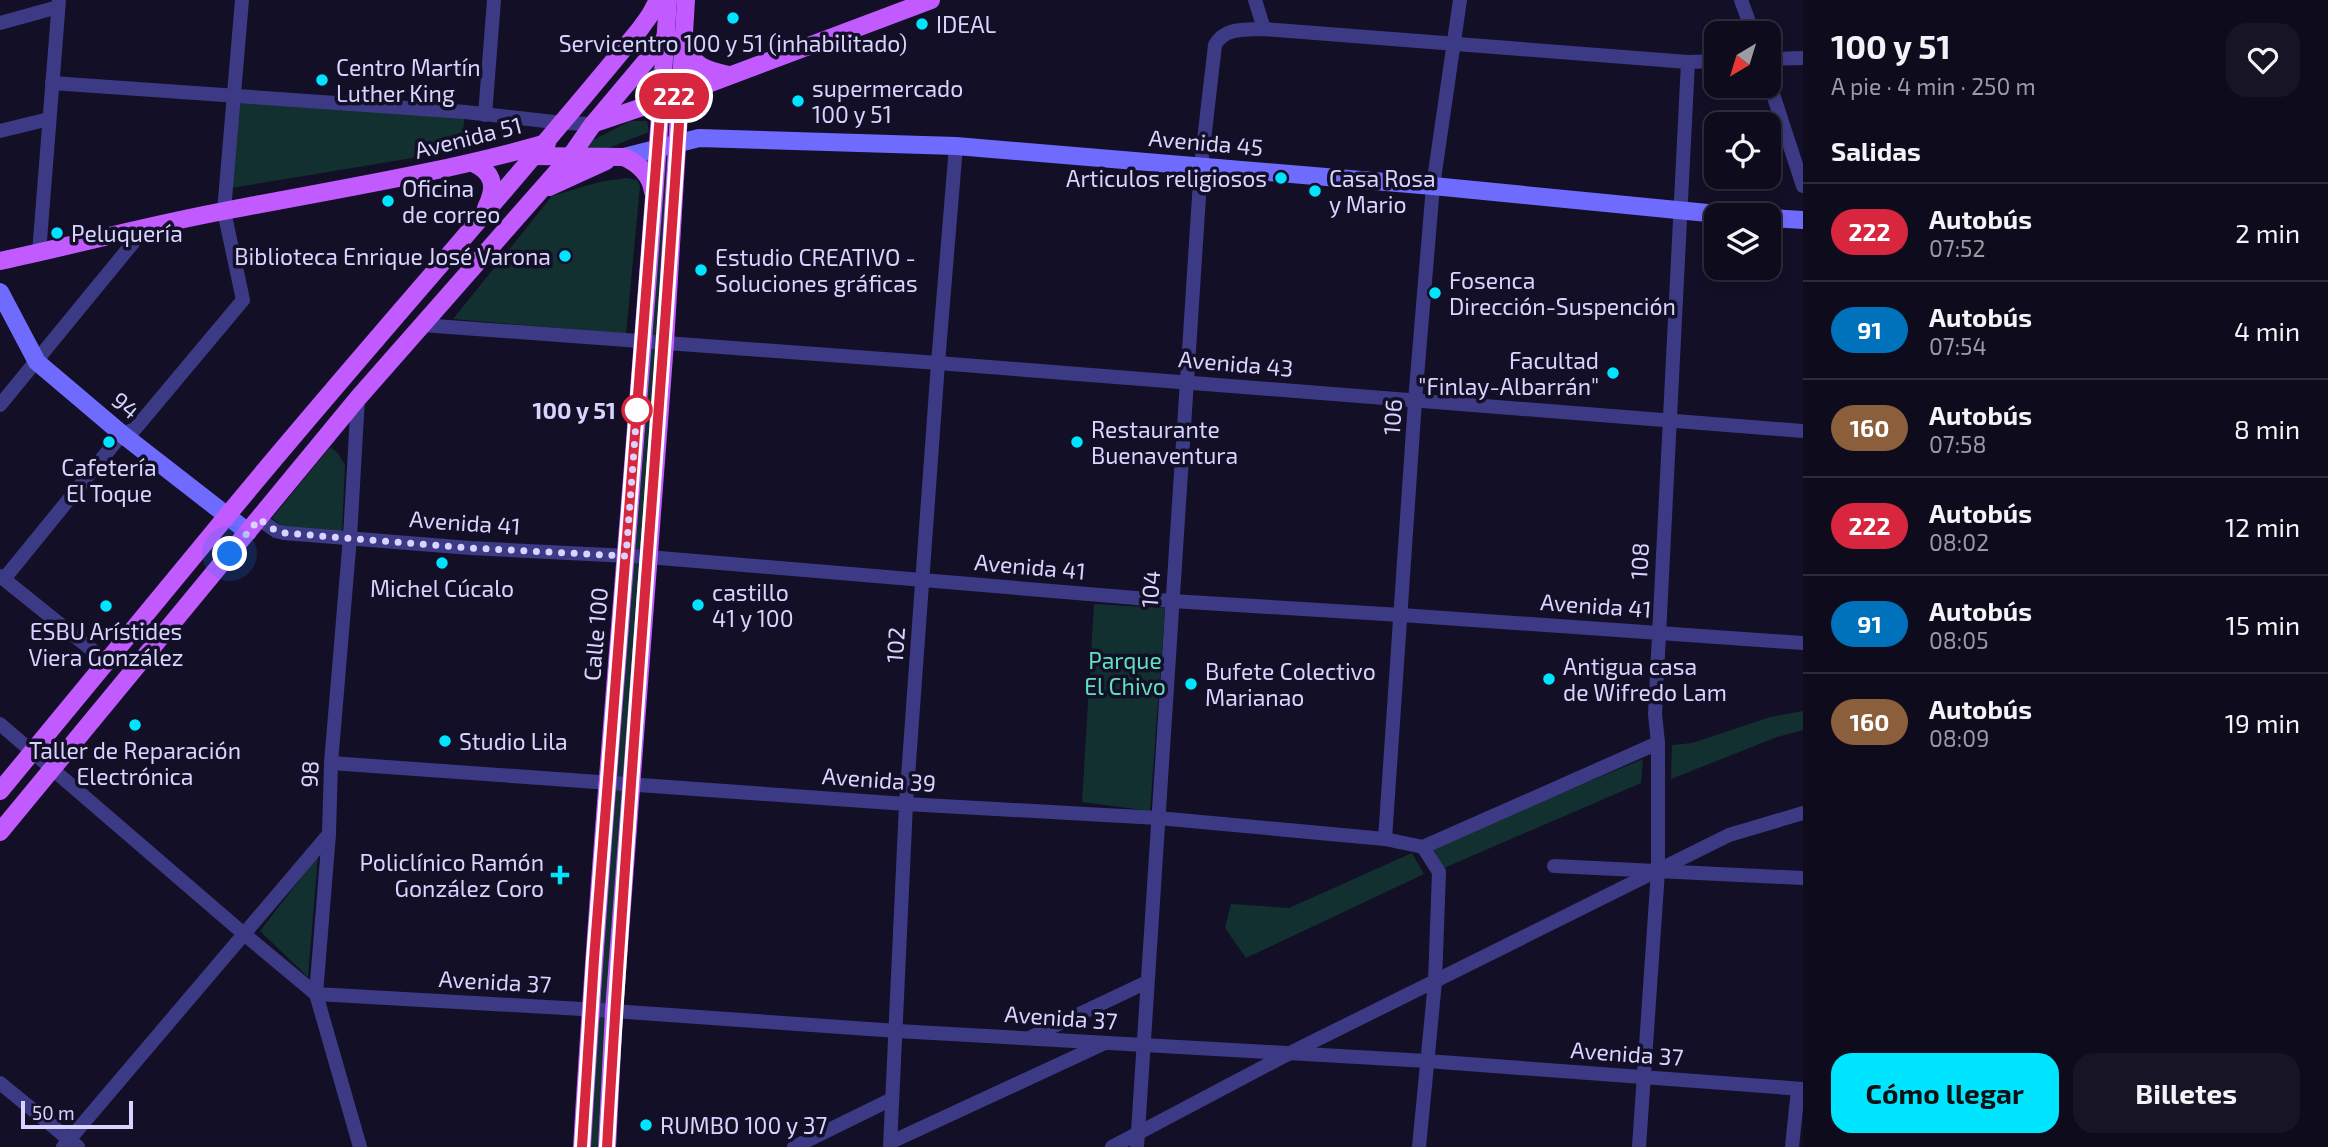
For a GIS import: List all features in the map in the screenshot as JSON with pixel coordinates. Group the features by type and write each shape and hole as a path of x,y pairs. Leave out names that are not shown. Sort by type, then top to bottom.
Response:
{"main road":[{"path":"0,791 226,517 484,212 563,123 640,29 658,0"},
{"name":"Calle 100","path":"582,1147 590,1010 659,148 668,0"},
{"name":"Avenida 51","path":"0,261 146,227 366,186 540,149 593,124 681,94 930,0"},
{"path":"0,832 358,398 570,157 593,124 666,38 685,5"},
{"path":"685,5 688,48 693,60 703,69 730,75"},
{"name":"Calle 100","path":"607,1147 614,1011 665,343 685,5"},
{"path":"540,149 570,157 618,158 635,162 649,177 654,198"},
{"path":"532,199 567,177 618,158"},
{"path":"473,163 484,168 492,184 491,199 484,212"}],"street":[{"path":"107,662 2,578 122,435 135,429 243,300 224,211 242,0"},
{"path":"485,115 494,0"},
{"path":"1255,0 1264,29 1704,61"},
{"name":"106","path":"1385,839 1415,401 1433,187 1460,0"},
{"path":"1741,0 1749,21"},
{"path":"0,23 59,3 39,253"},
{"name":"104","path":"1137,1141 1201,166 1215,45 1220,37 1229,32 1264,29"},
{"path":"1782,59 1803,58"},
{"name":"108","path":"1639,1147 1658,871 1658,743 1655,714 1688,62"},
{"path":"52,83 593,124"},
{"path":"1774,98 1803,186"},
{"path":"0,131 49,119"},
{"name":"Avenida 45","path":"618,158 699,138 956,146 1201,166 1704,214"},
{"name":"102","path":"890,1145 906,804 956,146"},
{"path":"1781,219 1803,220"},
{"path":"0,405 146,227"},
{"path":"100,238 115,246 120,259"},
{"name":"94","path":"0,292 37,362 122,435 226,517 253,525"},
{"path":"422,325 644,342"},
{"name":"Avenida 43","path":"644,342 1803,431"},
{"name":"98","path":"358,398 316,993 360,1147"},
{"name":"Avenida 41","path":"253,525 284,533 470,548 648,557 1172,601 1803,643"},
{"path":"0,724 316,993"},
{"path":"1419,1147 1435,982 1438,872 1423,847 1658,743"},
{"name":"Avenida 39","path":"331,763 906,804 1158,818 1385,839 1423,847"},
{"path":"1112,1147 1137,1141 1288,1054 1729,835 1803,813"},
{"path":"0,1083 70,1144 329,834"},
{"path":"1554,866 1803,878"},
{"path":"1030,1038 1147,982"},
{"name":"Avenida 37","path":"316,993 897,1031 1427,1061 1800,1089"},
{"path":"890,1145 1107,1042"},
{"path":"1792,1147 1800,1089"},
{"path":"794,1147 892,1099"}],"green space":[{"path":"660,57 658,83 630,92"},
{"path":"235,96 465,112 461,150 226,189"},
{"path":"630,121 647,121 649,132 606,149 593,151 588,147 589,142"},
{"path":"667,154 657,342 599,1147 591,1147 599,1010 664,164"},
{"path":"627,178 637,180 640,186 626,334 453,319 552,196 599,182"},
{"path":"330,447 337,452 345,465 342,532 283,527 272,518"},
{"name":"Parque El Chivo","path":"1094,604 1165,608 1150,811 1082,802"},
{"path":"1803,711 1803,730 1777,737 1671,779 1672,745 1692,743 1770,717"},
{"path":"1643,759 1641,783 1444,868 1432,847"},
{"path":"1412,853 1424,874 1246,958 1225,928 1231,904 1289,908"},
{"path":"318,856 308,977 260,931"}],"bus line":[{"name":"222","path":"582,1147 590,1010 661,101 681,94 665,343 614,1011 607,1147"}],"place":[{"name":"Servicentro 100 y 51 (inhabilitado)","path":"733,18"},
{"name":"IDEAL","path":"922,24"},
{"name":"Centro Martín Luther King","path":"322,80"},
{"name":"supermercado 100 y 51","path":"798,101"},
{"name":"Articulos religiosos","path":"1281,178"},
{"name":"Casa Rosa y Mario","path":"1315,191"},
{"name":"Oficina de correo","path":"388,201"},
{"name":"Peluquería","path":"57,233"},
{"name":"Biblioteca Enrique José Varona","path":"565,256"},
{"name":"Estudio CREATIVO - Soluciones gráficas","path":"701,270"},
{"name":"Fosenca Dirección-Suspención","path":"1435,293"},
{"name":"Facultad \"Finlay-Albarrán\"","path":"1613,373"},
{"name":"100 y 51","path":"637,410"},
{"name":"Cafetería El Toque","path":"109,442"},
{"name":"Restaurante Buenaventura","path":"1077,442"},
{"name":"Michel Cúcalo","path":"442,563"},
{"name":"castillo 41 y 100","path":"698,605"},
{"name":"ESBU Arístides Viera González","path":"106,606"},
{"name":"Antigua casa de Wifredo Lam","path":"1549,679"},
{"name":"Bufete Colectivo Marianao","path":"1191,684"},
{"name":"Taller de Reparación Electrónica","path":"135,725"},
{"name":"Studio Lila","path":"445,741"},
{"name":"Policlínico Ramón González Coro","path":"560,875"},
{"name":"RUMBO 100 y 37","path":"646,1125"}],"route":[{"path":"230,554 259,519 276,531 284,533 470,548 626,556 637,410"}]}
